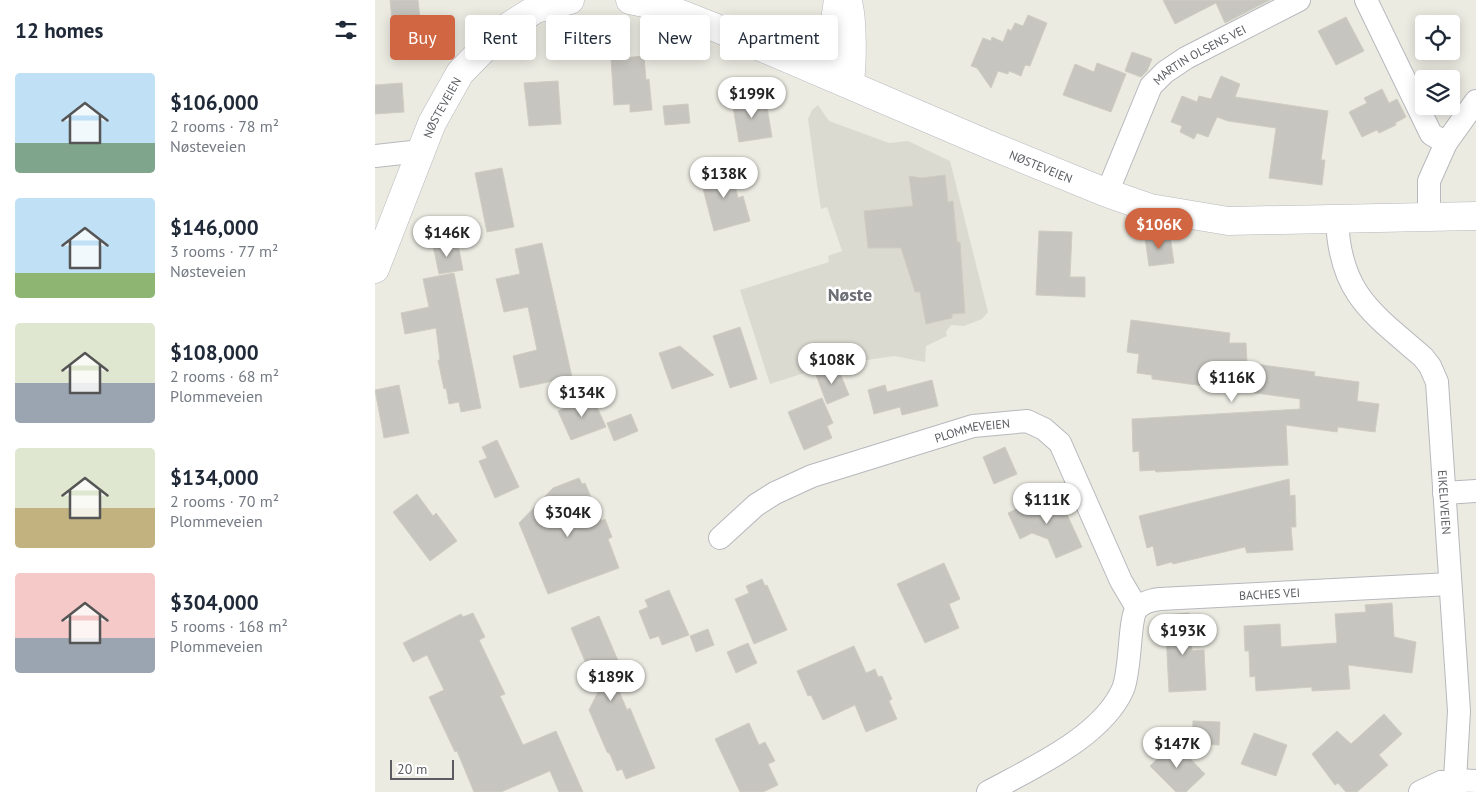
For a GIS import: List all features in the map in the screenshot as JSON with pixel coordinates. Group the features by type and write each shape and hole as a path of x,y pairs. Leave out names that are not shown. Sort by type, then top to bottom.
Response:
{"main road":[{"name":"NØSTEVEIEN","path":"375,269 440,106 460,73 501,31 526,14 570,0"},
{"name":"NØSTEVEIEN","path":"630,0 663,7 821,71 1107,193 1150,208 1228,221 1476,216"},
{"path":"821,71 834,27 838,0"},
{"path":"847,0 852,48 852,74 849,84"}],"street":[{"name":"MARTIN OLSENS VEI","path":"1107,193 1151,86 1165,72 1186,58 1299,0"},
{"path":"1366,0 1431,134 1446,143"},
{"path":"1429,218 1429,180 1446,143 1476,101"},
{"path":"375,156 421,151"},
{"name":"EIKELIVEIEN","path":"1337,220 1341,255 1346,272 1357,296 1368,309 1423,358 1434,374 1438,392 1462,784 1441,782 1420,792"},
{"name":"PLOMMEVEIEN","path":"720,538 755,506 775,493 812,476 973,426 1027,421 1044,429 1060,443 1121,581 1137,608"},
{"path":"1444,493 1476,492"},
{"name":"BACHES VEI","path":"1137,608 1145,602 1160,599 1450,584"},
{"path":"988,792 1069,745 1090,730 1111,709 1123,689 1130,663 1134,614 1137,608"}],"shaded area":[{"path":"818,105 829,121 889,143 908,141 950,161 988,312 982,319 964,326 951,325 946,332 947,336 926,346 925,362 894,356 826,366 770,384 740,290 829,262 828,256 842,251 827,207 821,209 808,119 812,110"}],"building":[{"path":"390,0 418,0 420,15 391,15"},
{"path":"1163,0 1270,0 1225,23 1216,3 1175,24"},
{"path":"1028,15 1047,23 1030,66 1025,65 1021,76 1009,71 1008,74 998,71 991,88 977,68 971,66 983,38 991,41 992,37 1003,42 1008,29 1011,31 1015,23 1023,26"},
{"path":"1346,17 1364,51 1336,65 1318,31"},
{"path":"1132,52 1152,59 1147,71 1141,77 1125,71"},
{"path":"640,56 640,60 644,60 646,80 649,79 652,110 630,112 630,104 614,105 611,60 630,60 630,57"},
{"path":"1097,63 1126,74 1111,112 1063,95 1075,64 1094,72"},
{"path":"1221,76 1240,84 1235,97 1328,111 1321,160 1325,160 1322,185 1269,178 1276,128 1228,121 1217,117 1208,137 1197,133 1194,139 1180,132 1182,126 1171,122 1182,96 1197,102 1199,96 1211,99"},
{"path":"558,81 561,124 529,126 524,83"},
{"path":"402,83 404,112 375,114 375,85"},
{"path":"1382,89 1389,103 1397,99 1406,117 1395,123 1396,125 1379,133 1377,130 1362,137 1349,112 1367,103 1364,98"},
{"path":"765,95 772,137 739,142 732,101"},
{"path":"688,104 690,123 665,125 663,106"},
{"path":"730,164 738,198 743,196 750,221 714,231 701,181 711,178 709,169"},
{"path":"502,168 514,227 487,232 475,173"},
{"path":"945,175 948,202 953,201 957,242 960,242 965,313 952,314 952,318 926,324 920,292 915,292 901,248 868,248 864,211 913,206 909,176 921,178"},
{"path":"1039,231 1072,232 1070,277 1085,277 1085,297 1036,295"},
{"path":"1170,235 1174,263 1149,266 1145,238"},
{"path":"432,241 459,249 463,270 439,274"},
{"path":"542,243 572,377 520,388 513,356 537,350 528,307 504,312 496,279 520,274 515,249"},
{"path":"454,273 481,408 461,412 459,402 449,404 446,388 444,389 438,360 440,360 436,328 405,334 401,313 429,307 423,279"},
{"path":"1131,320 1230,333 1229,343 1246,343 1247,363 1315,372 1314,376 1359,382 1357,401 1379,404 1375,432 1338,427 1337,432 1286,425 1288,465 1156,472 1155,470 1140,471 1139,451 1133,452 1132,419 1300,409 1300,399 1152,379 1152,375 1137,373 1139,354 1127,352"},
{"path":"740,327 757,379 730,388 713,336"},
{"path":"680,346 714,375 672,389 659,353"},
{"path":"837,366 849,395 827,404 816,375"},
{"path":"932,380 938,406 902,415 900,407 874,414 868,390 885,385 887,392"},
{"path":"399,385 409,433 384,438 375,390"},
{"path":"592,396 606,427 571,440 558,411"},
{"path":"822,398 833,423 827,426 832,438 804,450 788,412"},
{"path":"631,414 638,431 614,441 607,423"},
{"path":"497,440 519,487 495,498 479,461 487,458 482,447"},
{"path":"1005,447 1017,474 994,484 983,457"},
{"path":"579,478 582,484 585,483 601,521 605,519 612,537 608,539 619,568 548,594 519,523 553,488"},
{"path":"1289,479 1290,496 1295,495 1296,527 1291,527 1293,550 1247,553 1245,547 1157,566 1153,546 1147,548 1139,516"},
{"path":"417,494 433,516 436,513 457,541 430,561 393,512"},
{"path":"1042,497 1060,504 1059,507 1065,510 1082,547 1056,558 1048,539 1032,533 1020,539 1008,513"},
{"path":"944,563 960,599 949,604 959,628 925,643 897,584"},
{"path":"762,579 765,586 767,585 787,630 754,644 735,599 749,593 746,586"},
{"path":"669,590 689,635 662,645 659,636 650,639 639,611 648,607 645,600"},
{"path":"1392,603 1394,637 1416,642 1412,673 1348,665 1350,689 1312,691 1312,687 1256,691 1255,676 1250,677 1249,651 1245,651 1244,626 1280,624 1281,647 1337,643 1335,614 1366,612 1365,605"},
{"path":"473,613 485,637 479,640 505,694 500,696 523,745 556,731 583,792 559,792 550,771 501,792 474,792 457,751 455,752 429,697 444,690 427,655 413,662 403,643 461,614 463,617"},
{"path":"1189,613 1192,651 1204,650 1206,690 1169,692 1165,615"},
{"path":"599,616 622,670 612,674 627,710 630,708 655,768 626,779 622,769 617,771 589,710 598,692 571,628"},
{"path":"708,629 714,645 696,652 690,636"},
{"path":"748,643 757,663 736,673 727,652"},
{"path":"854,646 866,673 875,669 878,677 882,676 892,699 889,701 897,719 866,732 855,705 823,720 811,695 808,696 797,671"},
{"path":"1384,714 1402,734 1379,755 1388,765 1357,792 1346,792 1338,783 1335,785 1312,754 1337,731 1351,744"},
{"path":"1193,721 1220,722 1219,745 1192,744"},
{"path":"749,723 759,745 765,742 775,761 768,764 778,785 763,792 740,792 715,739"},
{"path":"1254,733 1287,745 1276,776 1241,764"},
{"path":"1174,742 1205,774 1186,792 1176,792 1150,766"}],"district":[{"name":"Nøste","path":"850,294"}]}
